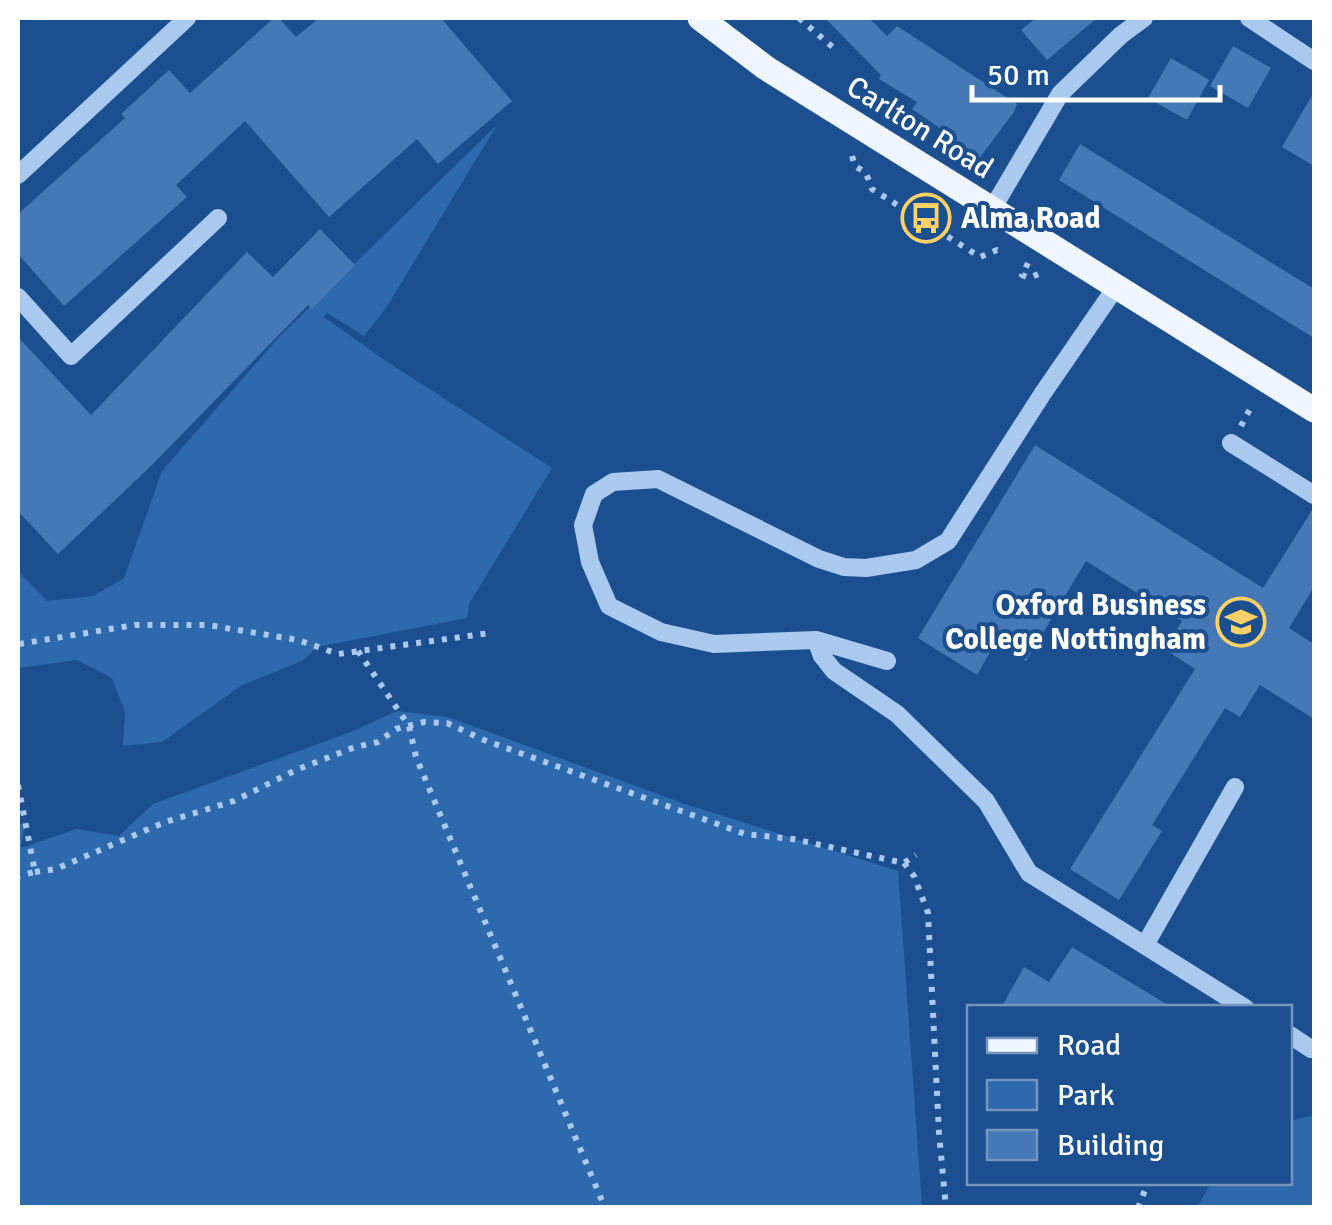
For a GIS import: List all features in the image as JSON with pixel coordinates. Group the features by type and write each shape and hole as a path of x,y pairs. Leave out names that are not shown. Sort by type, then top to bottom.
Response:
{"main road":[{"name":"Carlton Road","path":"700,18 766,68 1314,410"}],"street":[{"path":"18,174 187,18"},
{"path":"991,210 1060,94 1121,34 1144,18"},
{"path":"1248,18 1314,61"},
{"path":"18,297 71,356 218,218"},
{"path":"887,661 816,640 714,644 661,632 609,606 590,562 583,525 594,494 613,482 658,479 819,559 866,568 916,560 948,542 1116,288"},
{"path":"1231,443 1314,495"},
{"path":"816,640 834,671 897,714 986,801 1029,873 1240,1005"},
{"path":"1145,945 1235,786"},
{"path":"1292,1036 1311,1049"}],"path":[{"path":"799,18 837,51"},
{"path":"855,166 866,173 872,189 980,257 997,250"},
{"path":"1029,278 1040,273"},
{"path":"18,644 135,625 208,625 298,640 338,654 490,633"},
{"path":"358,651 409,726 416,757 605,1208"},
{"path":"18,876 56,869 165,822 234,801 296,770 378,742 396,729 424,722 447,723 744,834 793,839 904,862 916,855"},
{"path":"18,785 36,872"},
{"path":"904,862 914,876 928,913 946,1208"},
{"path":"1138,1208 1146,1188"}],"green space":[{"path":"497,125 386,308 364,336 327,313 324,317 552,468 469,604 467,618 317,647 302,661 242,685 162,742 123,746 125,712 112,678 77,660 18,668 18,571 47,601 93,596 124,578 162,471 279,337"},
{"path":"397,711 448,717 685,804 898,871 922,1207 18,1207 18,827 25,821 21,848 77,829 119,836 153,804 351,732"},
{"path":"1314,1115 1314,1207 1197,1207 1210,1185 1292,1185 1292,1120"}],"building":[{"path":"274,18 279,18 296,37 319,18 441,18 512,101 438,164 417,139 329,217 245,121 176,185 187,197 64,306 18,254 18,214 125,118 121,114 169,70 190,93"},
{"path":"825,18 869,18 887,36 897,26 1017,104 1014,112 978,160 912,109 917,102 879,79 881,75"},
{"path":"1036,18 1097,18 1047,60 1021,30"},
{"path":"1233,46 1271,68 1248,108 1210,86"},
{"path":"1171,58 1209,80 1187,120 1148,98"},
{"path":"1314,92 1314,166 1282,147"},
{"path":"1080,144 1314,289 1314,338 1059,180"},
{"path":"320,229 355,265 312,309 308,305 150,467 58,554 18,511 18,337 91,415 247,252 273,277"},
{"path":"1035,445 1263,588 1314,507 1314,587 1289,628 1314,644 1314,719 1260,685 1240,717 1225,708 1152,825 1162,831 1119,900 1070,869 1195,669 1164,649 1182,621 1086,561 1026,661 996,642 977,675 918,638"},
{"path":"1072,947 1168,1005 1003,1005 1024,967 1049,982"}],"place":[{"name":"Alma Road","path":"926,218"},
{"name":"Oxford Business College Nottingham","path":"1241,622"}]}
